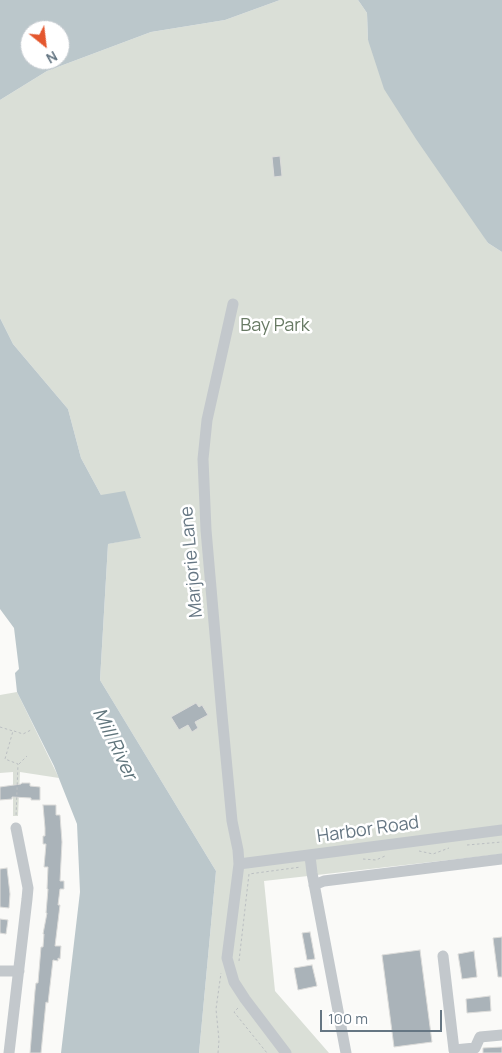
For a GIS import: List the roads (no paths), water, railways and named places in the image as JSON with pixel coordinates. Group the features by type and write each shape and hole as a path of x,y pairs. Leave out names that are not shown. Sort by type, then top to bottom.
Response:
{"street":[{"name":"Marjorie Lane","path":"233,304 207,420 203,459 206,530 232,820 239,864 227,958 229,982 245,999 286,1053"},
{"path":"9,1053 28,888 16,828"},
{"name":"Harbor Road","path":"239,864 308,861 502,830"},
{"path":"314,885 324,881 502,859"},
{"path":"308,861 346,1053"},
{"path":"443,956 455,1051 475,1048 480,1037 502,1035"},
{"path":"0,971 19,971"}],"water":[{"path":"0,0 280,0 225,20 151,32 70,62 70,20 20,20 20,70 50,70 0,100"},
{"path":"358,0 502,0 502,252 488,243 384,89 368,40 367,13"},
{"name":"Mill River","path":"0,318 13,344 68,409 81,458 101,495 125,491 141,538 108,544 100,680 216,871 199,1053 61,1053 80,892 77,824 54,766 17,692 15,673 19,669 14,628 0,609"}],"park label":[{"name":"Bay Park","path":"275,326"}]}
